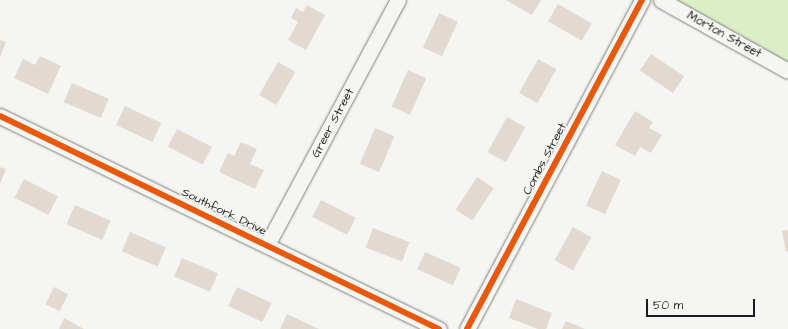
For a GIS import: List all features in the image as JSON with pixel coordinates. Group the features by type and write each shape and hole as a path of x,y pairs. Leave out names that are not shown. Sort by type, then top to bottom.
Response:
{"street":[{"name":"Greer Street","path":"267,245 398,0"},
{"name":"Combs Street","path":"467,329 642,0"},
{"name":"Morton Street","path":"661,0 788,71"},
{"name":"Southfork Drive","path":"0,116 439,329"}],"green space":[{"path":"661,0 788,0 788,71"}],"building":[{"path":"506,0 541,0 532,15"},
{"path":"558,4 592,24 582,41 548,21"},
{"path":"307,5 325,15 306,50 288,40 298,22 291,18 296,8 303,12"},
{"path":"439,13 458,22 442,56 423,47"},
{"path":"0,40 6,42 0,57"},
{"path":"651,54 684,76 673,93 640,71"},
{"path":"40,56 61,66 48,94 14,78 23,59 35,65"},
{"path":"538,59 556,69 537,103 519,93"},
{"path":"278,62 295,72 276,105 259,95"},
{"path":"408,70 426,78 410,115 392,107"},
{"path":"72,83 109,99 101,118 64,102"},
{"path":"125,106 161,123 152,142 116,125"},
{"path":"635,111 653,122 649,128 662,135 651,153 640,147 635,156 615,145"},
{"path":"507,117 525,127 506,162 488,152"},
{"path":"375,128 394,136 379,172 360,164"},
{"path":"177,129 212,147 203,165 168,147"},
{"path":"241,142 257,149 250,164 264,170 255,189 219,172 228,153 234,156"},
{"path":"0,167 6,169 0,184"},
{"path":"602,171 621,180 605,214 586,205"},
{"path":"477,177 494,188 473,221 456,210"},
{"path":"24,179 58,196 48,215 14,198"},
{"path":"321,200 356,218 347,235 312,217"},
{"path":"75,205 111,221 102,240 66,224"},
{"path":"573,227 591,237 573,270 555,260"},
{"path":"373,228 409,242 402,262 365,248"},
{"path":"788,230 788,251 786,252 782,231"},
{"path":"130,232 166,247 158,267 122,251"},
{"path":"425,252 461,268 453,285 417,269"},
{"path":"182,258 218,273 210,292 174,276"},
{"path":"54,287 68,294 60,311 45,304"},
{"path":"237,287 271,303 263,322 228,306"},
{"path":"516,299 552,313 546,329 538,329 509,318"},
{"path":"287,314 319,329 280,329"},
{"path":"64,318 84,329 59,329"},
{"path":"566,321 585,329 562,329"}],"cycle path":[{"path":"467,329 642,0"},
{"path":"0,116 439,329"}]}
